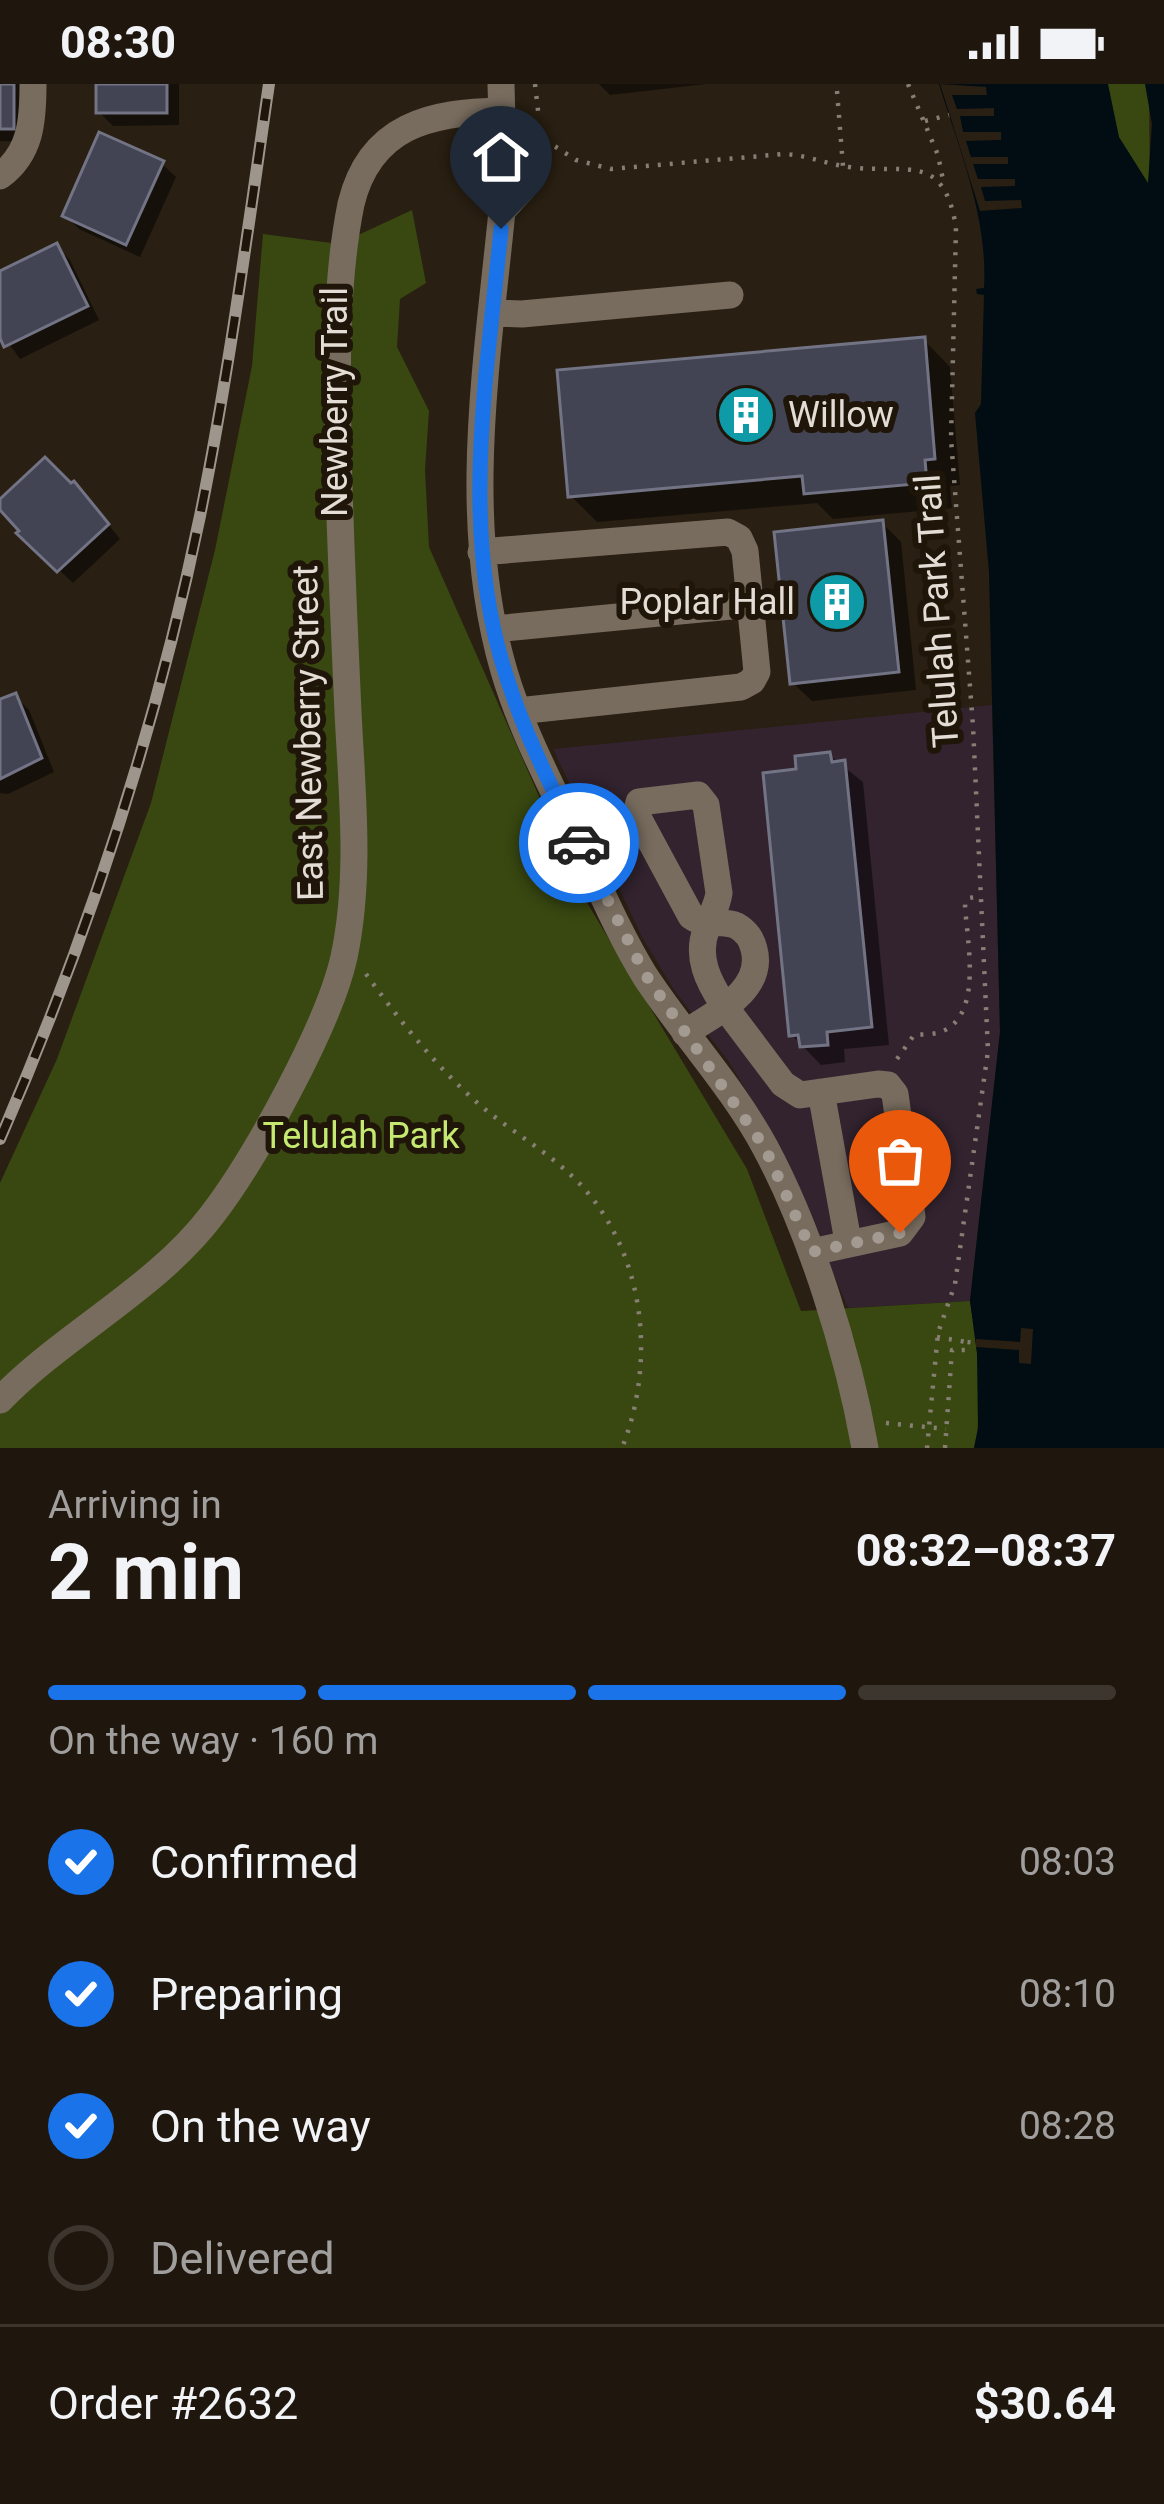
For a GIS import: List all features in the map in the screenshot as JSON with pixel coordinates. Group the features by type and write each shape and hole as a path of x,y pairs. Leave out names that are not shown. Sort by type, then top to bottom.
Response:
{"street":[{"path":"0,176 15,165 30,137 33,84"},
{"path":"502,106 486,139 489,191 502,211 477,484 481,552 494,629 518,710 621,932 765,1148 812,1252 854,1386 865,1448"},
{"name":"East Newberry Street","path":"0,1400 35,1365 163,1264 208,1220 243,1172 319,1022 344,959 354,838 340,563 337,362 348,222 362,175 396,134 438,115 502,106"},
{"path":"493,313 730,296"},
{"path":"481,552 728,532 739,538 745,551 757,672 752,681 741,687 518,710"},
{"path":"494,629 752,604"},
{"path":"685,1033 724,1006 755,970 754,948 743,930 709,924 691,916 636,814 639,802 698,795 703,799 719,893 709,924 702,953 705,971 724,1006 783,1084 800,1095 878,1084 888,1085 895,1094 912,1217 900,1233 812,1252"},
{"path":"820,1092 848,1241"}],"path":[{"path":"535,84 540,137 576,160 611,169 806,155 843,166 922,172 945,190"},
{"name":"Telulah Park Trail","path":"908,84 944,173 956,227 951,439 988,1051 955,1284 938,1337 927,1448"},
{"path":"837,91 843,166"},
{"path":"924,122 949,115"},
{"path":"878,1084 914,1035 944,1031 955,1021 973,971 964,904 982,896"},
{"path":"359,982 362,969 403,1026 481,1106 559,1164 597,1204 625,1258 644,1345 622,1448"},
{"path":"938,1337 976,1343"},
{"path":"945,1448 952,1350 964,1350 967,1342"},
{"path":"901,1424 946,1429"}],"shaded area":[{"path":"939,84 1108,84 1119,137 1148,183 1152,124 1145,84 1164,84 1164,1448 974,1448 977,1354 970,1301 1000,1032 989,572 975,413 981,404 984,295 976,289 984,288 984,262 971,185"},
{"path":"992,705 1000,1032 970,1301 848,1308 781,1148 729,1062 674,990 642,937 553,749"}],"green space":[{"path":"1100,84 1149,84 1150,205 1133,193"},
{"name":"Telulah Park","path":"412,210 426,283 400,299 397,347 429,411 425,470 429,547 583,896 747,1169 801,1311 970,1301 980,1393 974,1448 0,1448 0,1183 57,1059 151,803 215,550 252,366 263,234 339,244"}],"pier":[{"path":"940,84 986,87 987,95 952,95 957,109 994,108 994,116 960,116 963,132 1001,132 1001,140 966,141 971,157 1008,157 1008,164 973,164 978,179 1015,179 1015,186 981,187 985,201 1021,200 1022,208 980,211"},
{"path":"1021,1328 1033,1329 1031,1364 1019,1363 1019,1350 976,1347 976,1339 1020,1342"}],"building":[{"path":"0,84 14,84 14,129 0,129"},
{"path":"96,84 167,84 167,113 96,113"},
{"path":"99,132 164,161 126,245 62,216"},
{"path":"57,243 88,306 4,347 0,271"},
{"name":"Willow","path":"925,337 935,459 925,460 927,483 804,494 802,476 568,497 557,370"},
{"path":"45,457 74,481 109,524 57,572 16,533 19,531 0,510 0,499"},
{"name":"Poplar Hall","path":"883,520 899,672 790,684 774,532"},
{"path":"16,693 42,758 0,779 0,699"},
{"path":"830,752 832,762 845,760 872,1027 827,1032 828,1045 800,1047 798,1035 789,1036 763,773 796,769 795,756"}],"railway":[{"path":"0,1139 90,910 162,675 210,462 269,84"}],"way so far":[{"path":"579,843 645,974 765,1148 812,1252 900,1233"}],"place":[{"name":"Willow","path":"746,415"},
{"name":"Poplar Hall","path":"837,602"}],"route":[{"path":"501,229 477,484 481,552 504,671 526,732 579,843"}]}
